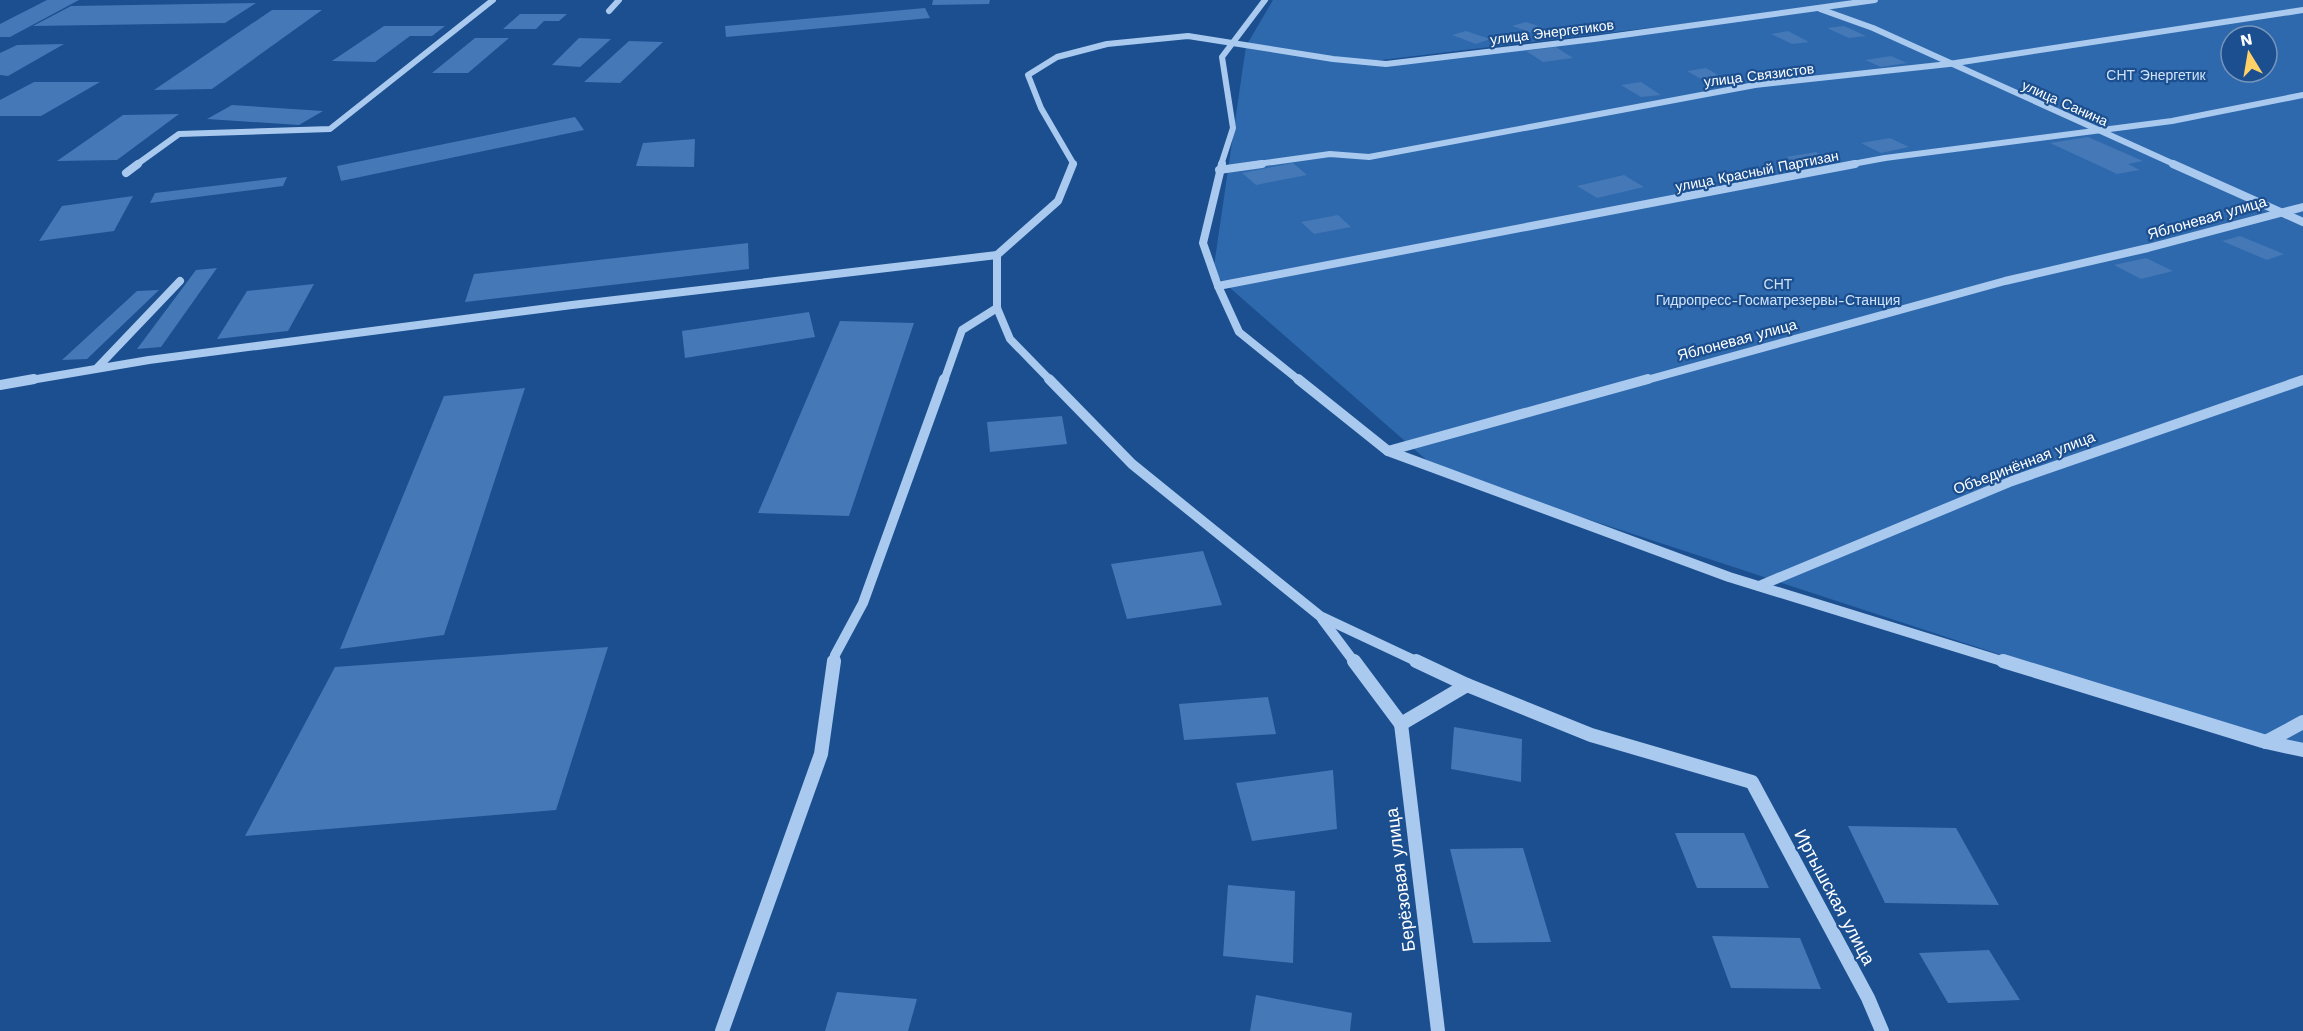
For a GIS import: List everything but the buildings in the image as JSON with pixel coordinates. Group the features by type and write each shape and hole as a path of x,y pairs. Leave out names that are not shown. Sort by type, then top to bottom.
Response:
{"street":[{"path":"126,173 179,134 330,129 493,0"},
{"path":"609,11 619,0"},
{"path":"1265,0 1222,57 1233,128 1220,170 1203,243 1218,286 1239,332 1388,451 1759,586 2266,742 2303,750"},
{"path":"1830,0 1842,4"},
{"name":"улица Энергетиков","path":"998,255 1058,201 1073,164 1041,108 1028,75 1057,57 1107,44 1188,36 1386,64 1594,39 1875,0"},
{"name":"улица Санина","path":"1817,8 1873,28 2303,222"},
{"name":"улица Связистов","path":"1220,170 1330,154 1369,157 1755,85 1949,64 2303,10"},
{"name":"улица Красный Партизан","path":"1218,286 1885,158 2172,121 2303,95"},
{"name":"Яблоневая улица","path":"1388,451 2004,281 2148,248 2280,211 2303,207"},
{"path":"0,385 97,368 584,303 998,255 997,308 1010,339 1132,464 1320,616 1467,685"},
{"path":"97,368 180,280"},
{"path":"722,1031 821,754 835,655 863,603 962,330 997,308"},
{"name":"Объединённая улица","path":"1759,586 2012,481 2303,380"},
{"path":"1320,616 1401,723 1467,685"},
{"name":"Иртышская улица","path":"1467,685 1591,735 1752,782 1868,998 1882,1031"},
{"path":"2266,742 2303,722"},
{"name":"Берёзовая улица","path":"1401,723 1438,1031"}],"green space":[{"name":"СНТ Гидропресс-Госматрезервы-Станция","path":"1273,0 2303,0 2303,748 2266,742 1438,470 1213,273 1246,46","holes":["1715,20 1386,64 1373,61"]}],"park label":[{"name":"СНТ Энергетик","path":"2156,75"}]}
